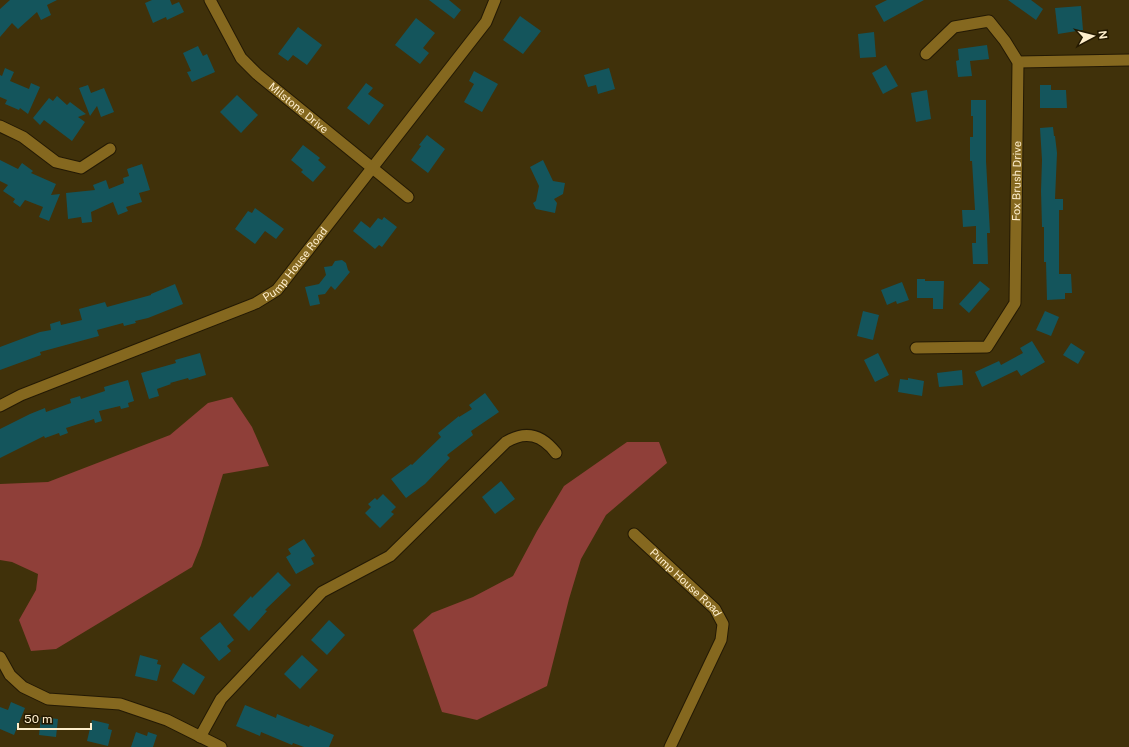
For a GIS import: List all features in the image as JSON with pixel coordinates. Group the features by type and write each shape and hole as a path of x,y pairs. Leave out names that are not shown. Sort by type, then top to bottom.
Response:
{"street":[{"name":"Milstone Drive","path":"210,0 241,58 256,74 408,197"},
{"name":"Pump House Road","path":"0,406 21,395 256,303 277,290 486,22 495,0"},
{"path":"926,54 954,26 989,21 1005,41 1018,62 1129,60"},
{"name":"Fox Brush Drive","path":"916,348 987,347 1015,304 1018,62"},
{"path":"0,126 23,137 56,162 81,168 110,149"},
{"path":"200,737 221,699 322,592 390,556 506,442 514,437 524,435 534,436 544,440 556,453"},
{"name":"Pump House Road","path":"634,534 715,609 722,624 721,640 670,747"},
{"path":"0,657 10,675 23,687 48,699 120,704 167,720 221,747"}],"shaded area":[{"path":"232,397 252,427 269,466 223,474 201,545 192,567 56,649 31,651 19,620 36,590 38,574 12,562 0,560 0,484 48,482 170,435 208,403"},
{"path":"627,442 659,442 667,463 606,515 581,559 569,599 547,686 477,720 442,712 413,630 432,613 473,597 513,576 537,531 564,486"}],"building":[{"path":"10,0 57,0 47,5 51,15 41,20 37,12 18,29 12,23 0,37 0,9"},
{"path":"152,0 170,0 172,5 179,2 184,12 167,20 166,17 153,23 145,3"},
{"path":"429,0 449,0 461,10 454,19"},
{"path":"887,0 924,0 884,22 875,6"},
{"path":"1008,0 1031,0 1043,9 1036,20"},
{"path":"1081,6 1083,30 1058,34 1055,8"},
{"path":"520,16 541,31 523,54 503,40"},
{"path":"416,18 435,33 423,48 429,53 420,64 395,45"},
{"path":"298,27 322,45 307,65 293,55 288,61 278,54"},
{"path":"874,32 876,57 860,58 858,34"},
{"path":"987,45 989,59 970,61 972,76 958,77 956,61 959,60 958,49"},
{"path":"198,46 203,56 207,54 215,72 192,82 187,72 191,71 183,53"},
{"path":"886,65 898,86 883,94 872,73"},
{"path":"5,68 14,72 10,81 29,89 31,83 40,87 28,114 20,108 19,110 5,104 7,100 0,97 0,75 2,76"},
{"path":"609,68 615,89 598,94 596,85 588,87 584,75"},
{"path":"474,71 498,84 482,112 464,102 474,84 469,81"},
{"path":"366,83 373,88 368,94 384,105 369,125 347,108"},
{"path":"88,85 91,93 104,88 114,112 101,117 97,106 90,116 79,88"},
{"path":"1040,85 1051,85 1051,90 1066,90 1067,108 1040,108"},
{"path":"927,90 931,119 916,122 911,93"},
{"path":"237,95 258,115 241,133 220,112"},
{"path":"57,96 67,105 70,102 86,114 78,117 85,122 72,141 44,120 40,125 33,118 49,98 53,101"},
{"path":"971,100 986,100 986,161 990,233 987,233 988,264 973,264 972,243 976,243 976,226 963,227 962,210 975,210 972,161 970,161 970,137 973,137"},
{"path":"1053,127 1057,153 1055,199 1063,199 1063,210 1059,210 1059,274 1071,274 1072,293 1065,293 1065,299 1047,300 1046,262 1044,262 1044,227 1042,227 1042,160 1040,128"},
{"path":"427,135 445,149 428,173 411,160 421,146 419,145"},
{"path":"303,145 320,158 318,160 326,167 313,182 301,172 303,170 291,160"},
{"path":"0,160 18,169 22,163 33,171 31,173 56,184 51,195 60,194 49,221 39,217 43,207 25,200 20,207 13,202 15,199 3,191 8,185 0,181"},
{"path":"543,160 553,181 565,183 563,194 554,199 557,203 555,213 536,209 533,203 536,201 539,186 530,167"},
{"path":"142,164 150,190 139,193 142,202 126,207 128,211 118,215 113,202 91,212 92,222 82,223 81,217 68,219 66,193 95,190 93,185 106,180 109,189 124,183 123,178 129,176 127,169"},
{"path":"255,208 284,229 276,239 265,231 255,244 235,229 248,211 252,213"},
{"path":"384,217 397,227 382,247 379,245 375,249 353,231 361,221 370,228 378,218 382,220"},
{"path":"342,260 346,263 350,272 335,290 331,286 325,294 318,295 320,304 310,306 305,287 319,284 326,275 324,267 332,266 335,261"},
{"path":"917,279 925,279 925,281 944,281 943,309 933,309 933,298 917,298"},
{"path":"980,281 990,289 969,313 959,304"},
{"path":"902,282 909,300 897,304 896,301 887,305 881,290"},
{"path":"175,284 183,304 148,318 135,321 136,323 124,326 123,323 97,330 99,336 40,352 41,355 0,370 0,347 40,332 51,330 50,324 60,321 61,325 82,320 79,309 105,302 107,307 151,295"},
{"path":"863,311 879,315 873,340 857,336"},
{"path":"1045,311 1059,317 1051,336 1036,330"},
{"path":"1032,341 1045,362 1021,376 1017,370 982,387 975,372 999,361 1001,365 1023,353 1020,348"},
{"path":"1071,343 1085,352 1078,364 1063,355"},
{"path":"200,353 206,375 170,383 171,384 157,389 159,396 149,399 141,373 176,363 175,360"},
{"path":"878,353 889,375 875,382 864,360"},
{"path":"962,370 963,385 939,387 937,373"},
{"path":"908,378 924,381 922,396 898,392 900,379 908,380"},
{"path":"128,380 134,401 128,403 129,407 121,409 120,406 99,411 102,421 95,423 94,419 66,428 68,433 60,436 59,433 45,438 44,436 0,458 0,429 45,408 46,412 71,403 70,399 80,396 81,399 105,391 104,387"},
{"path":"485,393 499,412 471,431 473,435 447,455 450,458 425,484 406,498 391,479 411,464 412,465 441,437 438,433 459,416 472,409 469,405"},
{"path":"501,481 515,499 495,514 482,497"},
{"path":"383,494 396,507 391,512 394,514 380,528 365,513 371,507 368,504 375,498 377,500"},
{"path":"304,539 315,556 311,558 314,564 296,574 286,557 291,554 288,549"},
{"path":"278,572 291,585 265,610 267,611 249,631 233,615 251,596 252,598"},
{"path":"329,620 345,635 327,655 311,640"},
{"path":"220,622 234,640 227,646 231,651 219,661 200,638"},
{"path":"140,655 158,660 157,664 161,665 157,681 135,676"},
{"path":"302,655 318,670 300,689 284,674"},
{"path":"183,663 205,677 194,695 172,681"},
{"path":"11,702 25,708 14,735 0,729 0,707 8,710"},
{"path":"245,705 276,718 277,714 334,735 329,747 304,747 293,743 292,745 261,732 260,736 236,726"},
{"path":"41,717 58,719 56,737 39,735"},
{"path":"92,720 109,724 108,729 112,730 108,746 87,741"},
{"path":"136,732 147,736 148,732 157,735 153,747 131,747"}]}
